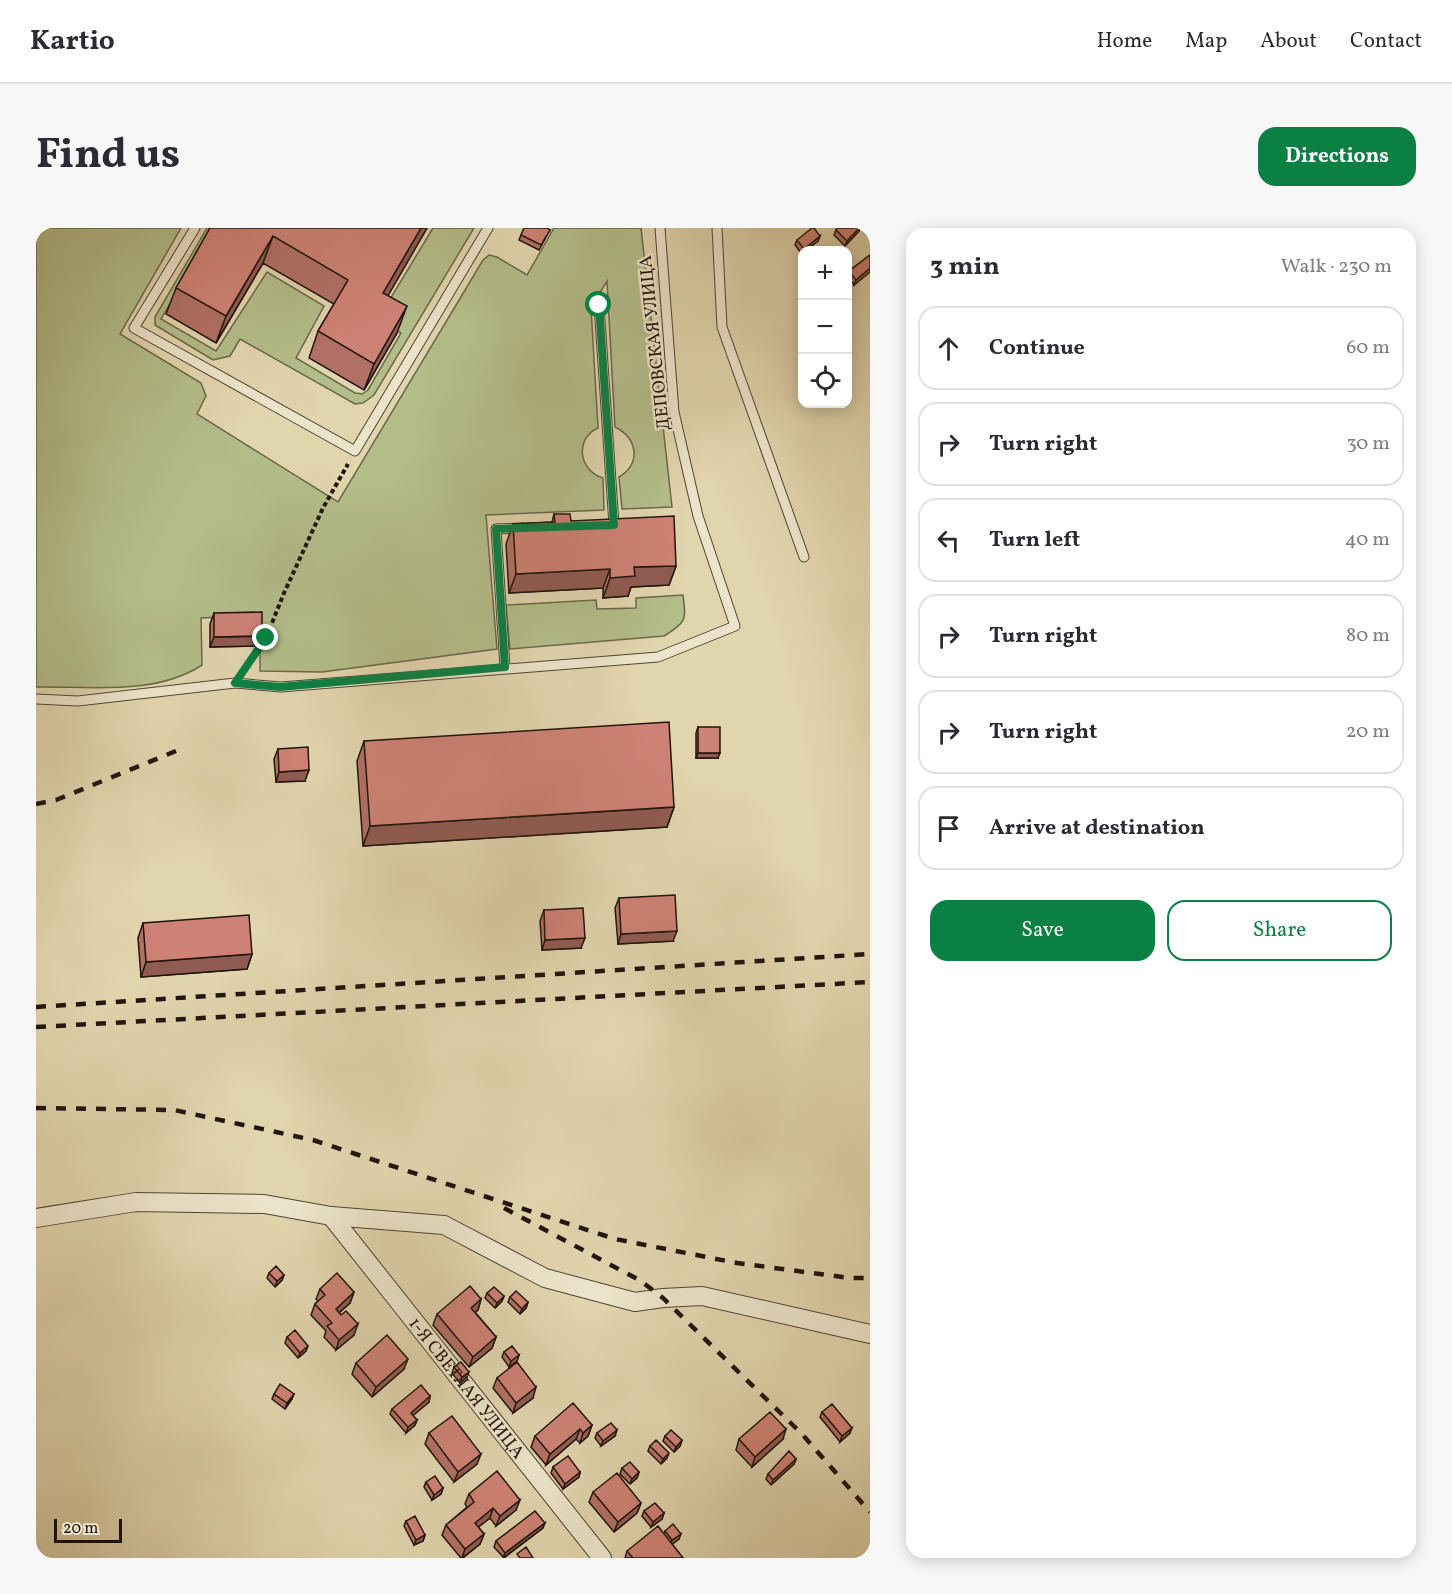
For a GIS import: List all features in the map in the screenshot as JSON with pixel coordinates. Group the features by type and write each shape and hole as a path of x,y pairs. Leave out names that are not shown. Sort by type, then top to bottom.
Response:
{"street":[{"path":"36,1218 136,1202 264,1204 331,1216 444,1225 546,1278 634,1302 702,1296 870,1334"},
{"name":"1-Я СВЕТЛАЯ УЛИЦА","path":"331,1216 602,1558"}],"lane":[{"path":"195,228 134,328 355,451 488,228"},
{"name":"ДЕПОВСКАЯ УЛИЦА","path":"505,667 658,657 735,626 698,516 675,412 660,228"},
{"path":"717,228 722,327 804,557"},
{"path":"599,305 614,525"},
{"path":"602,525 625,524"},
{"path":"36,699 78,701 235,683 280,687 505,667 496,529 531,528"}],"path":[{"path":"235,683 266,638 323,508 355,451"}],"green space":[{"path":"36,228 181,228 120,334 201,383 206,396 197,414 338,502 483,260 489,255 497,257 527,275 554,228 641,228 672,507 622,509 619,477 631,465 634,451 628,437 615,427 607,281 591,308 598,428 585,439 582,455 589,469 603,478 604,510 486,515 497,649 322,672 260,671 260,615 201,618 202,665 184,675 164,681 122,687 36,687"},
{"path":"207,228 214,228 161,319 216,351 267,272 324,306 296,358 355,393 362,394 368,390 401,333 378,319 433,228 474,228 374,395 363,403 355,404 240,339 230,356 213,360 155,325 155,317"},
{"path":"683,595 685,610 683,620 664,636 510,649 506,605 596,600 597,609 636,608 636,598"}],"building":[{"path":"210,228 421,228 383,293 407,306 374,364 318,331 348,280 273,236 226,316 176,288"},
{"path":"524,228 550,230 541,245 521,235"},
{"path":"812,228 820,236 808,246 802,246 797,240"},
{"path":"837,228 859,228 847,241 836,230"},
{"path":"870,255 870,268 856,280 852,275 852,269"},
{"path":"554,514 570,514 571,521 674,516 676,566 634,567 635,576 610,578 610,569 516,574 513,524 555,522"},
{"path":"262,612 262,636 214,637 214,613"},
{"path":"669,722 674,807 370,826 364,741"},
{"path":"698,727 720,727 720,753 698,753"},
{"path":"308,747 309,770 279,772 278,749"},
{"path":"675,895 677,931 621,934 619,898"},
{"path":"583,908 585,938 545,940 544,910"},
{"path":"249,915 252,954 146,962 143,923"},
{"path":"276,1266 284,1275 277,1281 269,1273"},
{"path":"337,1273 354,1292 336,1309 341,1315 346,1311 358,1324 339,1340 327,1326 332,1323 315,1304 325,1295 320,1289"},
{"path":"470,1286 481,1299 471,1308 496,1337 473,1357 437,1314"},
{"path":"494,1287 504,1296 497,1303 487,1293"},
{"path":"516,1291 528,1302 522,1309 510,1297"},
{"path":"295,1330 308,1346 300,1353 287,1337"},
{"path":"387,1335 408,1359 376,1387 356,1363"},
{"path":"512,1346 519,1355 511,1361 504,1352"},
{"path":"461,1362 469,1372 462,1377 454,1367"},
{"path":"517,1362 536,1387 516,1403 497,1378"},
{"path":"280,1384 294,1394 287,1403 274,1394"},
{"path":"421,1385 430,1396 411,1413 417,1420 408,1427 392,1409"},
{"path":"573,1403 592,1425 583,1433 580,1429 550,1454 535,1436"},
{"path":"832,1404 852,1428 842,1436 822,1412"},
{"path":"770,1412 786,1429 755,1457 739,1439"},
{"path":"452,1416 481,1454 458,1472 429,1433"},
{"path":"611,1423 617,1430 603,1441 597,1433"},
{"path":"671,1430 682,1440 676,1447 665,1436"},
{"path":"656,1440 669,1453 663,1459 650,1446"},
{"path":"789,1451 796,1459 773,1480 768,1474"},
{"path":"568,1456 580,1472 565,1484 553,1467"},
{"path":"630,1462 639,1472 632,1479 622,1468"},
{"path":"497,1471 520,1500 500,1516 493,1508 475,1523 484,1534 465,1549 446,1525 474,1502 469,1494"},
{"path":"617,1473 641,1503 618,1522 593,1492"},
{"path":"435,1476 443,1488 434,1495 426,1482"},
{"path":"655,1503 664,1513 653,1522 644,1511"},
{"path":"535,1511 545,1523 505,1553 496,1541"},
{"path":"415,1516 425,1535 416,1540 406,1521"},
{"path":"673,1524 681,1534 672,1540 665,1531"},
{"path":"658,1526 683,1558 633,1558 627,1551"},
{"path":"526,1547 533,1558 520,1558 517,1554"}],"railway":[{"path":"36,804 56,800 176,751"},
{"path":"36,1007 870,954"},
{"path":"36,1027 870,982"},
{"path":"36,1108 174,1110 313,1140 615,1239 737,1263 850,1278 870,1278"},
{"path":"504,1208 641,1281 663,1298 802,1434 870,1512"}],"route":[{"path":"266,638 235,683 280,687 505,667 496,529 614,525 599,305"}]}
